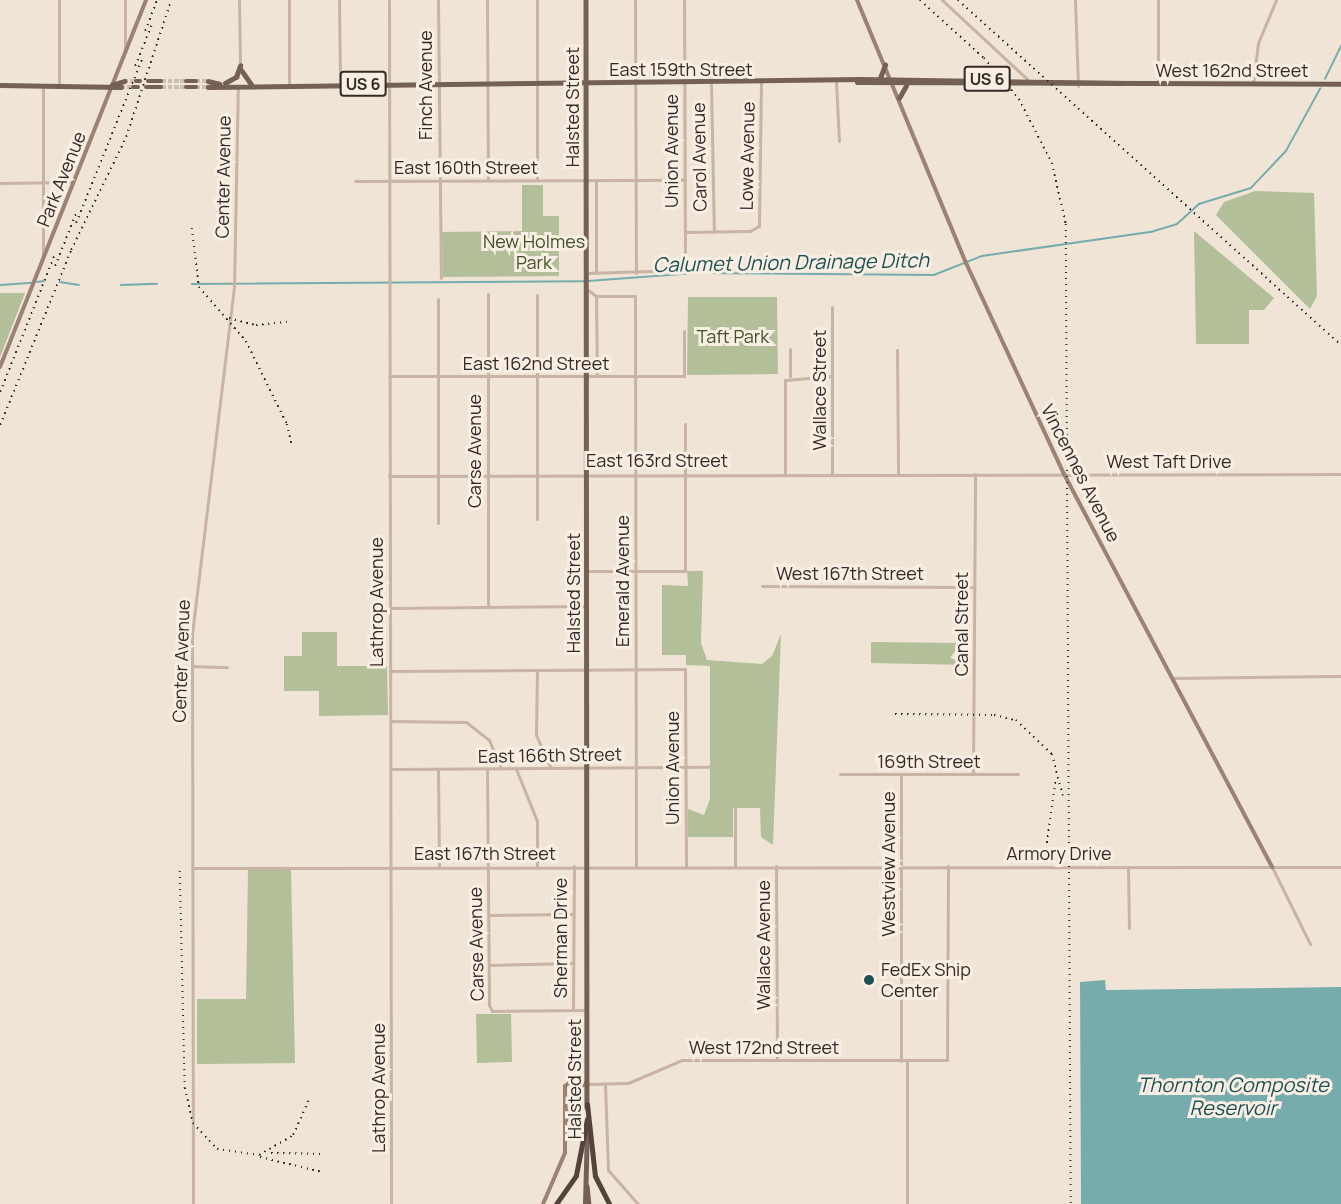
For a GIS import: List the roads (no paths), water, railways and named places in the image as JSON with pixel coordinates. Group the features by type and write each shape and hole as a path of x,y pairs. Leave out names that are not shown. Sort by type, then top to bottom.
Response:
{"highway":[{"path":"587,1104 594,1172 609,1204"},
{"path":"556,1204 576,1175 587,1119"}],"main road":[{"name":"Halsted Street","path":"586,0 587,1204"},
{"path":"879,79 885,65"},
{"path":"222,84 236,77 240,66"},
{"path":"240,66 252,85"},
{"name":"West 162nd Street","path":"891,79 1077,79 1123,83"},
{"name":"US 6","path":"857,82 891,79"},
{"path":"1027,79 1027,86"},
{"path":"112,85 124,81"},
{"path":"148,81 161,81"},
{"path":"186,81 196,81"},
{"name":"East 159th Street","path":"208,81 252,85 836,82"},
{"name":"US 6","path":"836,82 894,85"},
{"name":"East 159th Street","path":"208,87 222,84"},
{"name":"West 162nd Street","path":"894,85 1341,84"},
{"path":"0,86 112,85 122,87"},
{"path":"899,98 907,85"},
{"path":"146,87 161,87"},
{"path":"186,87 196,87"}],"street":[{"path":"59,0 59,85"},
{"path":"125,0 125,53"},
{"name":"Park Avenue","path":"0,367 146,0"},
{"path":"239,0 240,66"},
{"path":"289,84 290,0"},
{"path":"339,0 340,84"},
{"name":"Lathrop Avenue","path":"388,0 391,1204"},
{"name":"Finch Avenue","path":"438,0 441,278"},
{"path":"487,0 488,180"},
{"path":"537,0 537,180"},
{"path":"586,273 636,273 635,0"},
{"name":"Union Avenue","path":"636,273 685,266 684,0"},
{"name":"Vincennes Avenue","path":"857,0 965,261 1064,474 1272,867 1310,944"},
{"path":"942,0 1027,79"},
{"path":"1075,0 1078,86"},
{"path":"1158,0 1158,83"},
{"path":"1253,84 1258,43 1276,0"},
{"name":"Carol Avenue","path":"711,82 714,232"},
{"name":"Lowe Avenue","path":"714,232 756,229 761,82"},
{"path":"836,82 839,141"},
{"name":"Center Avenue","path":"193,1204 192,666 194,610 235,278 238,84"},
{"path":"43,85 44,259"},
{"name":"Halsted Street","path":"596,180 596,273"},
{"name":"East 160th Street","path":"355,181 685,180"},
{"path":"0,183 75,182"},
{"path":"685,232 714,232"},
{"path":"586,287 596,296 597,376"},
{"name":"Carse Avenue","path":"488,294 488,607"},
{"path":"537,295 537,519"},
{"path":"586,304 596,296"},
{"name":"Emerald Avenue","path":"596,296 635,296 636,866"},
{"path":"438,299 438,523"},
{"name":"Wallace Street","path":"832,307 832,474"},
{"name":"East 162nd Street","path":"389,376 684,376 684,331"},
{"path":"790,349 790,376"},
{"path":"897,350 898,474"},
{"path":"785,474 785,380 790,376 832,376"},
{"path":"586,572 685,571 685,424"},
{"name":"West Taft Drive","path":"925,474 1341,474"},
{"name":"East 163rd Street","path":"389,476 925,474"},
{"name":"Canal Street","path":"973,774 975,474"},
{"name":"West 167th Street","path":"762,586 974,587"},
{"path":"390,608 586,606"},
{"path":"192,666 227,667"},
{"path":"390,671 636,669"},
{"name":"Union Avenue","path":"636,669 685,669 686,866"},
{"path":"537,670 536,735 551,768"},
{"path":"1172,678 1341,676"},
{"path":"391,721 466,722 489,740 500,755 501,769"},
{"name":"East 166th Street","path":"391,769 709,767"},
{"name":"Carse Avenue","path":"487,769 489,965 492,1011 573,1010"},
{"path":"516,769 537,821 537,866"},
{"path":"438,770 439,867"},
{"name":"169th Street","path":"840,774 1018,774"},
{"name":"Westview Avenue","path":"901,774 901,1061"},
{"path":"735,807 735,866"},
{"name":"Sherman Drive","path":"573,1010 574,866"},
{"name":"East 167th Street","path":"193,868 776,866"},
{"name":"Armory Drive","path":"776,866 1341,867"},
{"name":"Wallace Avenue","path":"776,866 777,1060"},
{"name":"West 172nd Street","path":"587,1084 631,1082 669,1062 947,1060 948,866"},
{"path":"1128,867 1129,928"},
{"path":"489,915 573,914"},
{"path":"489,965 573,963"},
{"path":"573,1010 587,1010"},
{"path":"907,1061 907,1204"},
{"path":"543,1204 564,1159 571,1089 587,1084"},
{"path":"605,1084 608,1170 638,1204"}],"water":[{"name":"Thornton Composite Reservoir","path":"1105,980 1106,990 1341,987 1341,1204 1081,1204 1080,982"}],"waterway":[{"name":"Calumet Union Drainage Ditch","path":"1325,79 1341,46"},
{"name":"Calumet Union Drainage Ditch","path":"588,281 696,273 934,275 982,256 1151,232 1177,224 1199,204 1251,188 1286,151 1320,89"},
{"name":"Calumet Union Drainage Ditch","path":"37,282 44,281"},
{"name":"Calumet Union Drainage Ditch","path":"192,284 584,281"},
{"name":"Calumet Union Drainage Ditch","path":"60,282 79,285"},
{"name":"Calumet Union Drainage Ditch","path":"0,285 32,283"},
{"name":"Calumet Union Drainage Ditch","path":"121,285 157,284"}],"tunnel":[{"path":"124,81 136,81"},
{"path":"161,81 186,81"},
{"path":"196,81 208,81"},
{"path":"121,87 133,87"},
{"path":"161,87 186,87"},
{"path":"196,87 208,87"}],"railway":[{"path":"145,31 157,0"},
{"path":"0,425 71,250 126,137 171,0"},
{"path":"920,0 984,58 1019,99 1052,163 1066,224 1071,1204"},
{"path":"958,0 1341,345"},
{"path":"135,66 152,24"},
{"path":"76,223 142,59"},
{"path":"55,266 76,213"},
{"path":"192,228 199,287 246,341 287,424 292,446"},
{"path":"0,392 54,256"},
{"path":"229,318 256,325 287,322"},
{"path":"895,714 994,715 1016,720 1052,754 1063,796"},
{"path":"1045,855 1055,782"},
{"path":"180,871 185,1088 193,1123 217,1149 259,1155 293,1135 309,1099"},
{"path":"271,1153 323,1154"},
{"path":"260,1157 322,1172"}],"place":[{"name":"FedEx Ship Center","path":"869,980"}],"park label":[{"name":"New Holmes Park","path":"534,252"},
{"name":"Taft Park","path":"733,336"}]}
